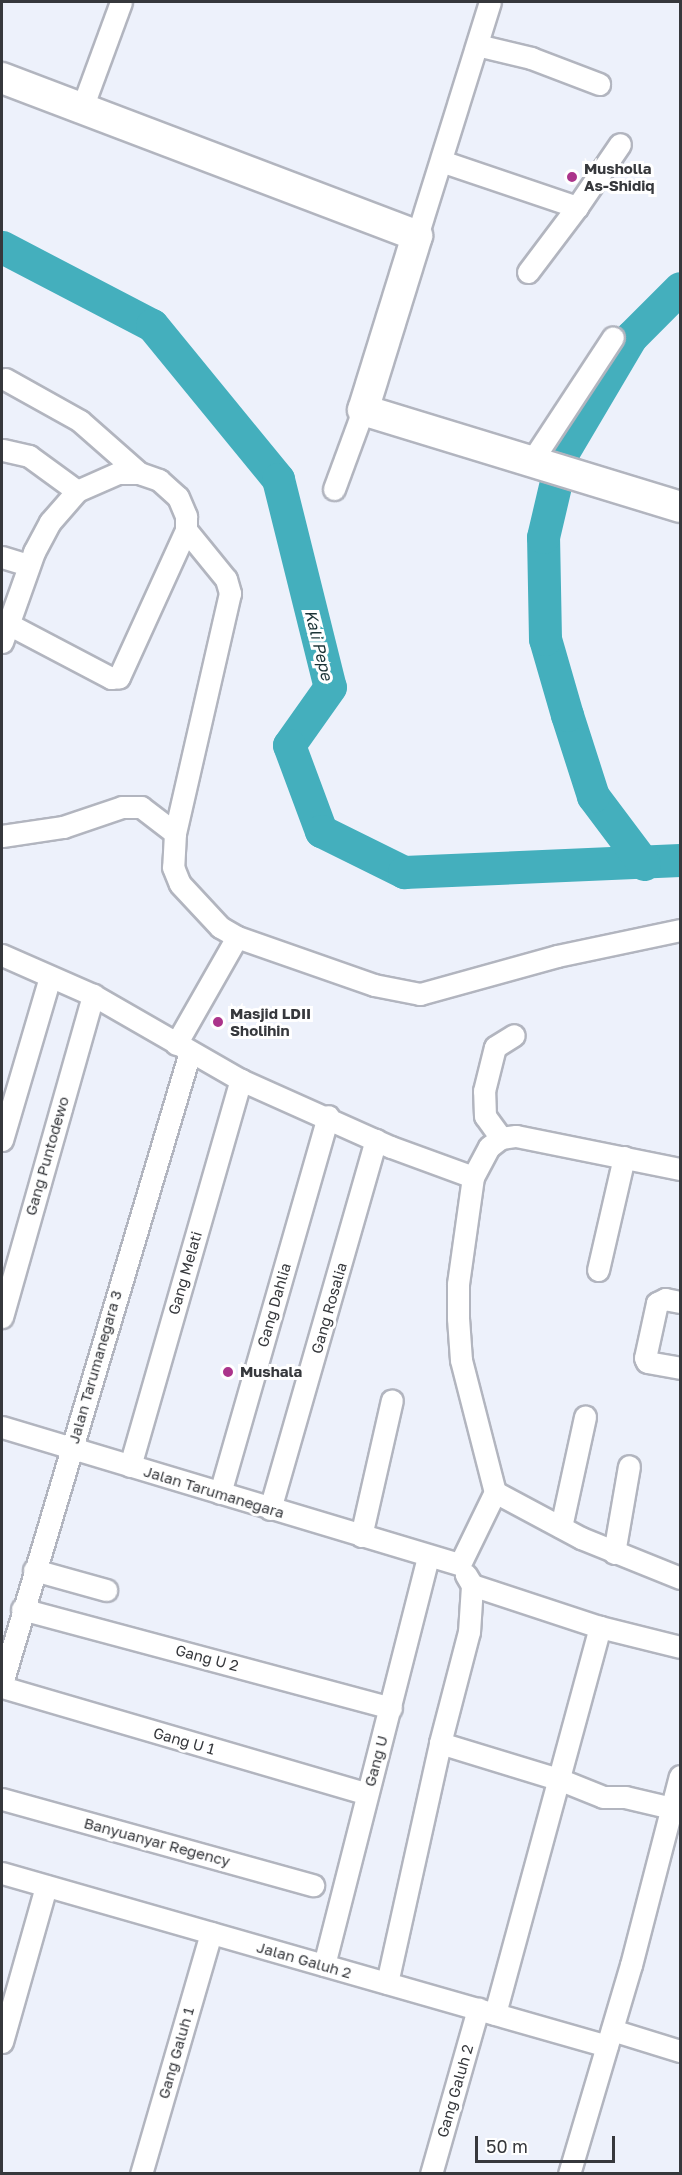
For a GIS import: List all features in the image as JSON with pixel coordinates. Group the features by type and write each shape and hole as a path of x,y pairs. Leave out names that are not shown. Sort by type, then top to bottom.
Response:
{"street":[{"path":"82,108 121,2"},
{"path":"334,489 363,410 490,2"},
{"path":"477,45 531,57 598,84"},
{"path":"2,78 417,236"},
{"path":"528,272 577,207 620,144"},
{"path":"441,161 577,207"},
{"path":"534,463 613,337"},
{"path":"4,379 80,421 139,473"},
{"path":"363,410 681,507"},
{"path":"3,450 29,456 77,490"},
{"path":"118,473 139,473 159,480 178,497 186,516 186,530 119,677 111,678 5,633 29,565 50,522 77,490 118,473"},
{"path":"186,530 226,579 230,592 178,819 173,867 180,884 211,919 237,937 374,985 420,994 557,956 681,930"},
{"path":"2,557 29,565"},
{"path":"2,836 63,827 122,807 141,807 178,819"},
{"name":"Jalan Tarumanegara 3","path":"2,1685 22,1609 71,1449 183,1048 237,937"},
{"path":"2,955 93,996 241,1080 328,1116 376,1140 473,1177"},
{"path":"2,1140 50,977"},
{"name":"Gang Puntodewo","path":"2,1317 93,996"},
{"path":"501,1138 485,1116 484,1091 495,1047 514,1035"},
{"name":"Gang Melati","path":"130,1466 241,1080"},
{"name":"Gang Dahlia","path":"220,1493 328,1116"},
{"path":"387,1983 440,1743 470,1632 472,1585 460,1564 495,1492 461,1360 458,1318 458,1284 473,1177 489,1147 501,1138 516,1136 681,1169"},
{"name":"Gang Rosalia","path":"270,1509 376,1140"},
{"path":"598,1270 624,1157"},
{"path":"681,1302 665,1299 657,1303 645,1358 647,1362 681,1368"},
{"path":"361,1536 392,1400"},
{"path":"561,1527 585,1417"},
{"name":"Jalan Tarumanegara","path":"2,1427 460,1564"},
{"path":"614,1552 629,1466"},
{"path":"495,1492 614,1552 681,1578"},
{"name":"Gang U","path":"324,1965 428,1556"},
{"path":"34,1570 106,1590"},
{"path":"472,1585 600,1627 681,1647"},
{"name":"Gang U 2","path":"22,1609 391,1708"},
{"name":"Gang Galuh 2","path":"431,2174 561,1780 600,1627"},
{"name":"Gang U 1","path":"2,1685 367,1794"},
{"path":"440,1743 561,1780 603,1797 624,1797 672,1808"},
{"path":"569,2174 631,1965 681,1776"},
{"name":"Banyuanyar Regency","path":"2,1799 314,1885"},
{"name":"Jalan Galuh 2","path":"2,1873 486,2012 681,2051"},
{"path":"2,2042 46,1886"},
{"name":"Gang Galuh 1","path":"141,2174 211,1933"}],"waterway":[{"name":"Kali Pepe","path":"2,247 152,325 278,479 330,687 289,745 321,831 404,872 680,860"},
{"path":"644,864 593,796 567,715 545,639 543,537 563,452 631,337 680,288"}],"place":[{"name":"Musholla As-Shidiq","path":"572,177"},
{"name":"Masjid LDII Sholihin","path":"218,1022"},
{"name":"Mushala","path":"228,1372"}]}
